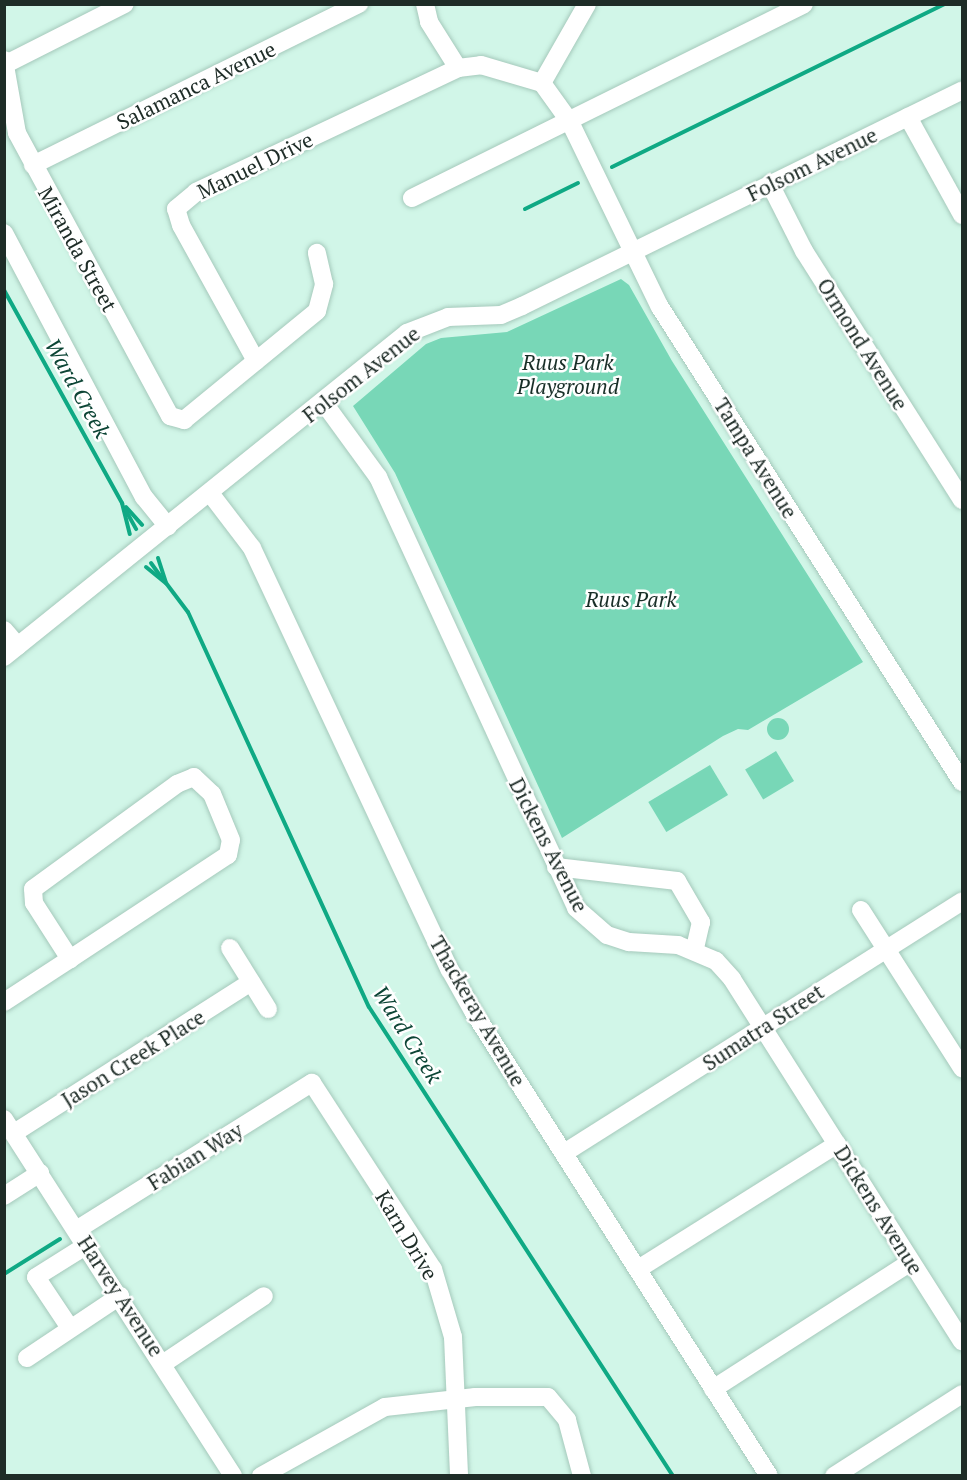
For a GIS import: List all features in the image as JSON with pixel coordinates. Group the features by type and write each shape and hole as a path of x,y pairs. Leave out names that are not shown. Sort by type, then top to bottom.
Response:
{"street":[{"path":"5,62 125,4"},
{"name":"Salamanca Avenue","path":"33,165 359,4"},
{"path":"425,4 429,22 458,68 481,65 542,83 586,4"},
{"path":"412,198 570,122 804,4"},
{"name":"Miranda Street","path":"5,62 17,133 170,417 184,420 256,361"},
{"name":"Manuel Drive","path":"256,361 181,225 176,209 196,192 458,68"},
{"name":"Tampa Avenue","path":"542,83 570,122 660,307 963,782"},
{"name":"Folsom Avenue","path":"11,652 324,403 407,333 425,323 448,317 501,315 963,90"},
{"path":"908,117 963,214"},
{"name":"Ormond Avenue","path":"770,184 804,251 963,500"},
{"path":"4,233 144,497 168,527"},
{"path":"256,361 317,310 324,284 317,253"},
{"name":"Dickens Avenue","path":"324,403 378,477 576,908 607,935 628,942 695,949 716,961 732,979 963,1341"},
{"name":"Thackeray Avenue","path":"210,493 252,548 450,970 769,1476"},
{"path":"4,630 11,652"},
{"path":"4,1002 70,959 228,855 231,840 212,794 194,777 177,784 33,889 34,903 70,959"},
{"path":"556,867 676,881 700,922 695,949"},
{"name":"Sumatra Street","path":"564,1153 963,901"},
{"path":"861,910 963,1068"},
{"path":"231,948 268,1009"},
{"name":"Jason Creek Place","path":"9,1126 251,982"},
{"name":"Fabian Way","path":"70,1328 36,1277 82,1237 312,1083"},
{"name":"Karn Drive","path":"312,1083 433,1269 453,1337 459,1476"},
{"name":"Harvey Avenue","path":"9,1126 164,1363 233,1476"},
{"path":"638,1269 837,1144"},
{"path":"9,1187 40,1173"},
{"path":"713,1389 911,1262"},
{"path":"27,1358 120,1296"},
{"path":"164,1363 264,1296"},
{"path":"834,1476 963,1394"},
{"path":"261,1476 386,1407 456,1397 548,1397 567,1420 582,1476"}],"green space":[{"name":"Ruus Park","path":"621,279 629,285 672,361 863,662 748,730 738,729 723,736 562,838 395,473 353,406 426,344 441,338 507,332"},
{"path":"778,718 786,721 789,729 786,737 778,740 770,737 767,729 770,721"},
{"path":"776,751 794,781 763,800 745,770"},
{"path":"710,765 728,795 666,832 648,802"}],"waterway":[{"path":"612,167 945,4"},
{"path":"525,209 578,183"},
{"name":"Ward Creek","path":"4,290 122,503 130,534"},
{"name":"Ward Creek","path":"126,507 142,525"},
{"name":"Ward Creek","path":"125,509 136,529"},
{"name":"Ward Creek","path":"158,558 166,582"},
{"name":"Ward Creek","path":"151,563 162,578"},
{"name":"Ward Creek","path":"146,567 166,583 188,612 369,1007 673,1476"},
{"path":"4,1274 60,1239"}],"park label":[{"name":"Ruus Park Playground","path":"568,374"}]}
